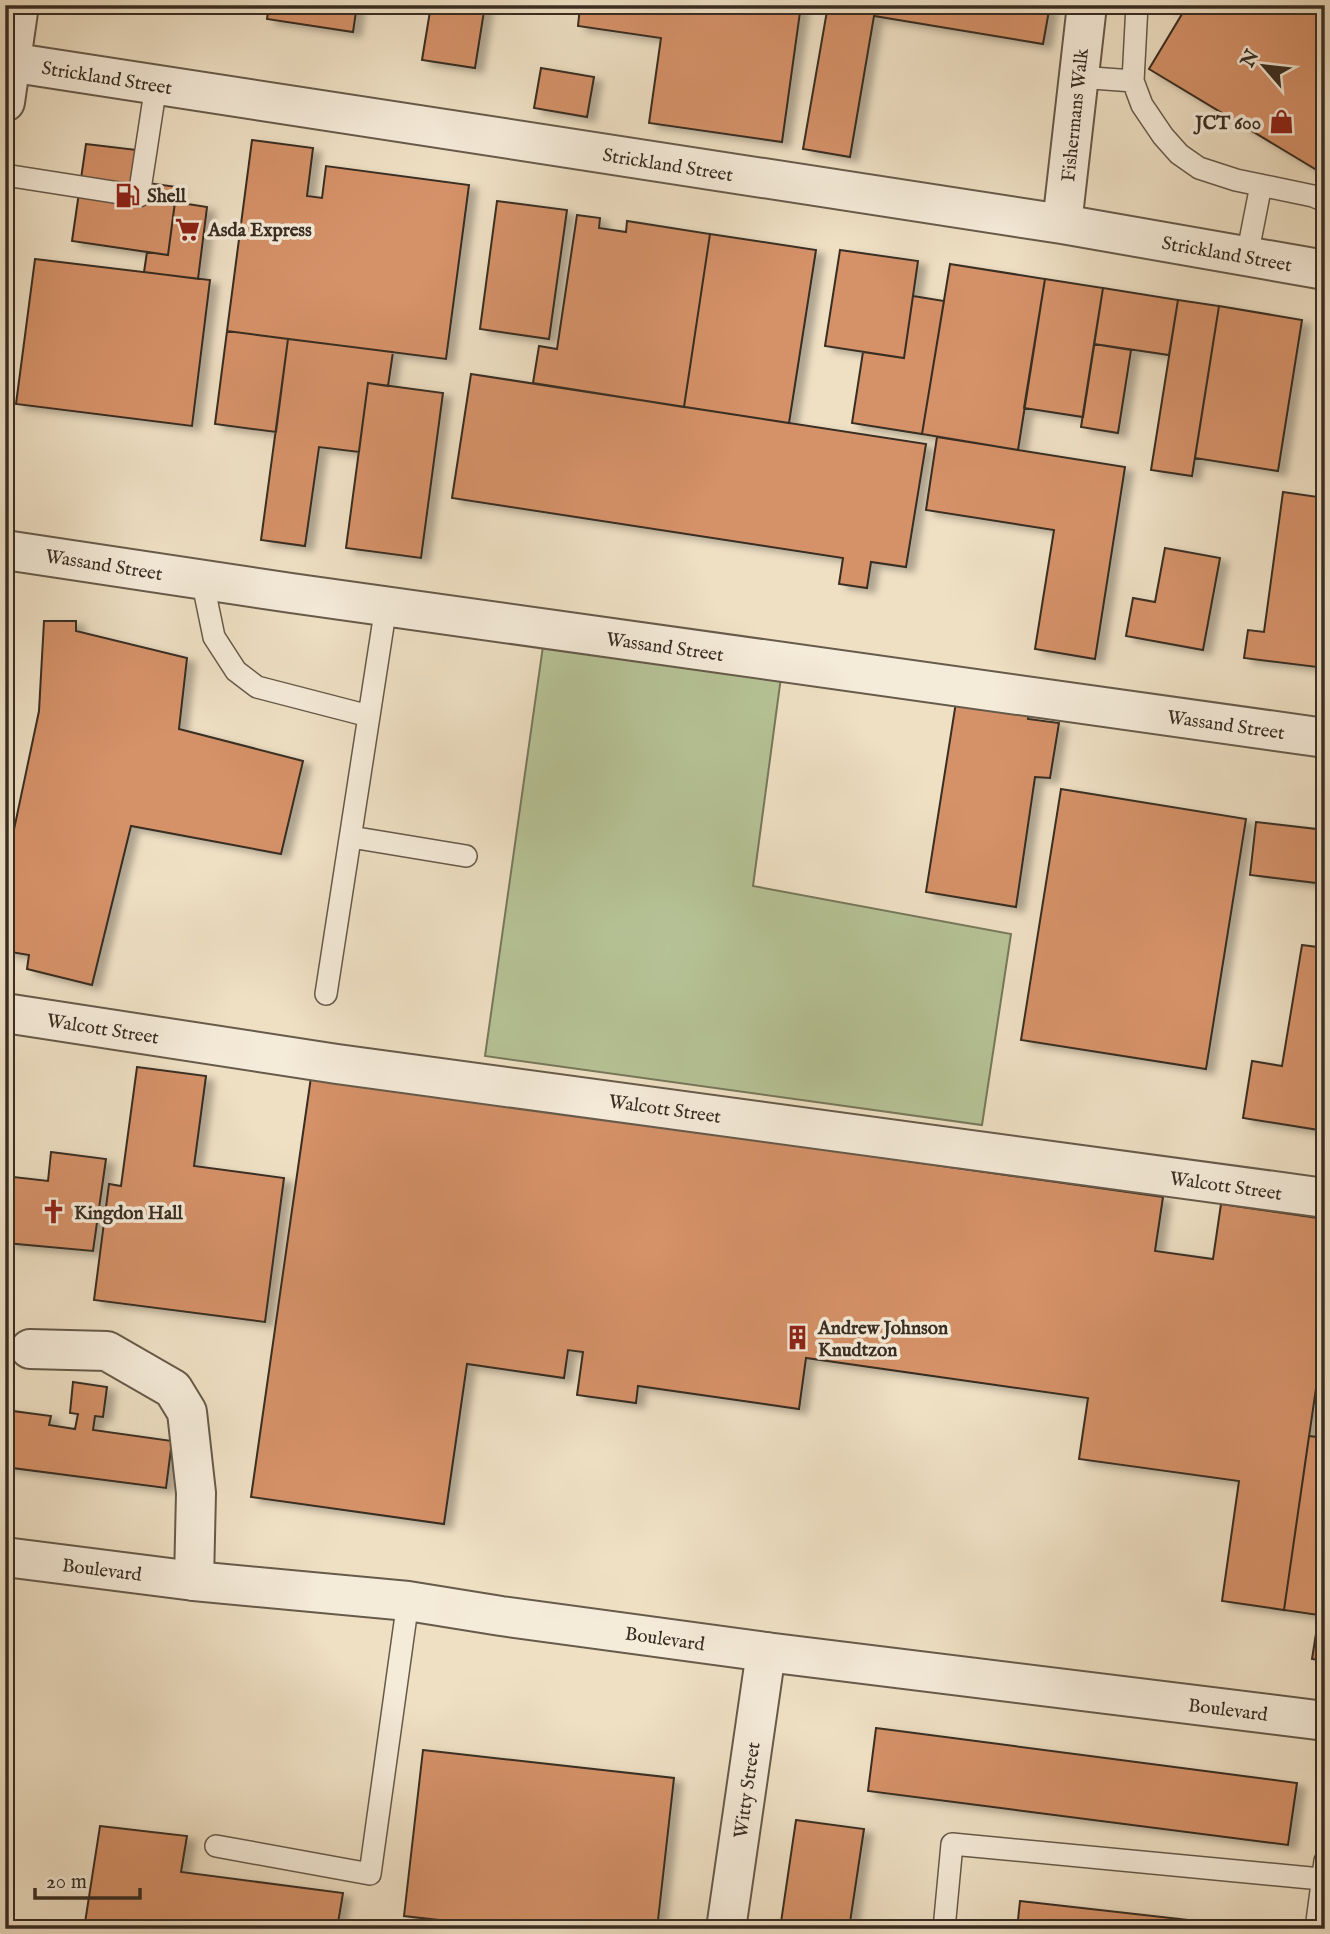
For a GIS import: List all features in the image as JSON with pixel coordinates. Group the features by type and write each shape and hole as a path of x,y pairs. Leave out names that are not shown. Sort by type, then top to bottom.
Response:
{"street":[{"path":"5,102 19,5"},
{"name":"Fishermans Walk","path":"1062,224 1087,5"},
{"name":"Strickland Street","path":"9,62 1062,224 1325,270"},
{"name":"Wassand Street","path":"5,550 1325,738"},
{"name":"Walcott Street","path":"5,1013 337,1064 1325,1198"},
{"path":"30,1349 107,1351 173,1389 187,1412 197,1493 194,1581"},
{"name":"Boulevard","path":"5,1557 194,1581 408,1601 766,1651 1325,1721"},
{"name":"Witty Street","path":"726,1929 766,1651"}],"lane":[{"path":"1138,5 1133,81 1146,111 1179,154 1199,168 1236,180 1313,196 1325,201"},
{"path":"1079,77 1133,81"},
{"path":"5,175 139,195 156,85"},
{"path":"1247,256 1261,186"},
{"path":"202,579 214,637 236,671 257,687 369,716"},
{"path":"326,995 386,606"},
{"path":"351,837 466,856"},
{"path":"216,1846 370,1874 408,1601"},
{"path":"944,1929 952,1844 1323,1870 1316,1929"}],"green space":[{"path":"543,646 781,677 753,886 1011,934 982,1125 485,1056"}],"building":[{"path":"269,5 357,5 353,32 267,19"},
{"path":"431,5 485,5 475,68 422,60"},
{"path":"567,5 801,5 782,142 649,123 661,38 578,26 580,7"},
{"path":"828,5 1050,5 1043,44 874,16 850,157 803,149"},
{"name":"JCT 600","path":"1166,5 1309,5 1325,15 1325,175 1149,69 1182,14"},
{"path":"541,68 594,77 587,117 534,108"},
{"path":"252,140 313,148 307,196 322,198 326,166 469,185 446,359 227,331"},
{"name":"Shell","path":"86,144 137,150 133,181 177,187 168,255 72,241"},
{"path":"497,201 567,210 549,339 480,329"},
{"name":"Asda Express","path":"175,202 207,207 198,279 144,272 147,252 168,255"},
{"path":"577,215 600,218 599,228 626,232 627,221 710,234 684,407 533,383 539,346 557,349"},
{"path":"710,234 816,250 789,423 684,407"},
{"path":"840,250 918,261 904,358 825,346"},
{"path":"35,259 210,280 192,426 16,404"},
{"path":"950,264 1045,279 1018,450 922,434"},
{"path":"1045,279 1103,288 1083,417 1024,408"},
{"path":"1103,288 1178,300 1169,355 1094,344"},
{"path":"913,296 944,301 922,434 852,423 863,352 904,358"},
{"path":"1178,300 1219,306 1192,476 1151,470"},
{"path":"1219,306 1302,320 1278,471 1195,458"},
{"path":"227,331 288,339 276,432 215,424"},
{"path":"288,339 393,352 388,386 368,383 359,452 319,447 305,546 261,540"},
{"path":"1094,344 1131,350 1118,433 1081,427"},
{"path":"471,374 926,444 906,567 871,562 867,588 839,584 843,558 452,498"},
{"path":"368,383 443,393 421,558 346,548"},
{"path":"937,437 1125,467 1095,659 1035,649 1054,530 926,510"},
{"path":"1283,492 1325,498 1325,607 1317,667 1244,658 1248,630 1264,632"},
{"path":"1165,548 1220,558 1203,650 1126,636 1133,598 1155,602"},
{"path":"44,621 76,621 76,631 187,658 179,729 303,761 281,854 131,826 92,985 27,969 29,955 5,951 5,872 39,711"},
{"path":"956,702 1029,712 1028,719 1059,723 1050,778 1035,777 1016,907 926,892"},
{"path":"1061,789 1246,819 1206,1069 1021,1040"},
{"path":"1256,822 1325,830 1325,884 1250,875"},
{"path":"1302,945 1325,948 1325,1131 1243,1118 1252,1061 1282,1066"},
{"path":"137,1067 206,1076 194,1166 284,1178 265,1322 94,1300 109,1184 121,1186"},
{"name":"Andrew Johnson Knudtzon","path":"311,1077 1163,1197 1155,1251 1213,1259 1221,1204 1325,1219 1325,1326 1284,1610 1222,1601 1239,1481 1079,1459 1088,1398 806,1358 799,1409 638,1386 636,1403 577,1395 583,1352 568,1350 564,1378 467,1364 444,1524 251,1497"},
{"name":"Kingdon Hall","path":"51,1152 106,1159 93,1251 6,1243 14,1177 48,1181"},
{"path":"73,1382 107,1387 103,1417 95,1416 93,1430 172,1441 166,1488 5,1467 5,1410 51,1416 49,1425 75,1429 78,1414 70,1413"},
{"path":"1309,1436 1325,1438 1325,1661 1312,1659 1319,1615 1284,1610"},
{"path":"876,1728 1297,1783 1288,1845 868,1791"},
{"path":"423,1750 674,1778 657,1929 518,1929 404,1916"},
{"path":"796,1820 864,1829 849,1929 780,1929"},
{"path":"100,1826 187,1836 181,1872 343,1893 337,1929 84,1929"},
{"path":"1020,1901 1268,1929 1017,1929"}],"place":[{"name":"JCT 600","path":"1281,122"},
{"name":"Shell","path":"127,195"},
{"name":"Asda Express","path":"188,229"},
{"name":"Kingdon Hall","path":"54,1212"},
{"name":"Andrew Johnson Knudtzon","path":"798,1338"}]}
